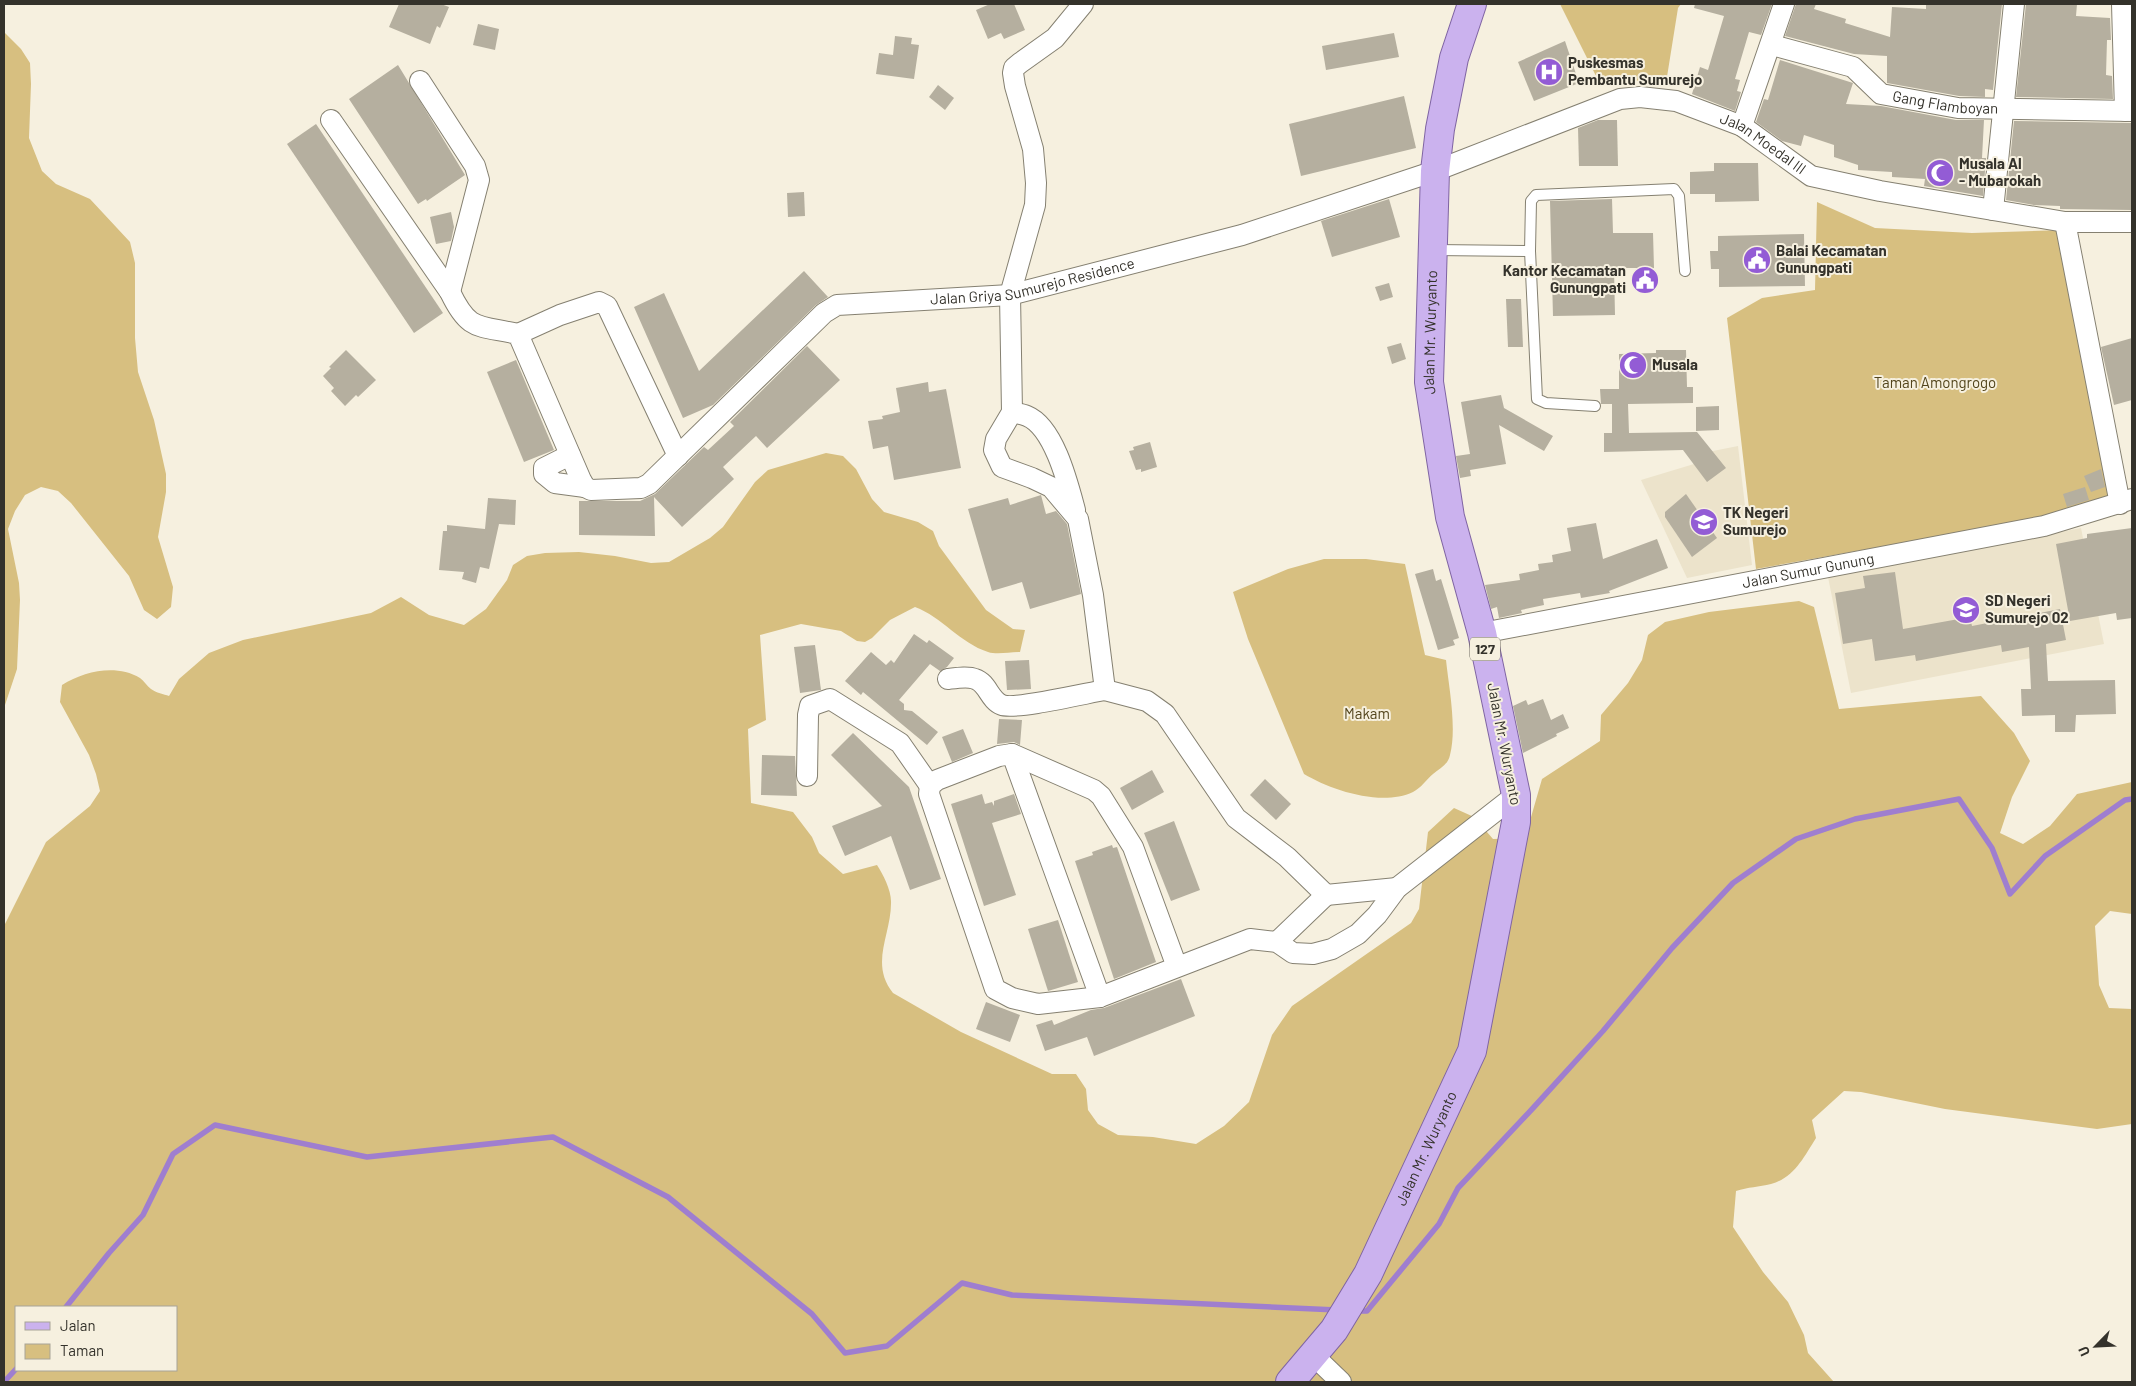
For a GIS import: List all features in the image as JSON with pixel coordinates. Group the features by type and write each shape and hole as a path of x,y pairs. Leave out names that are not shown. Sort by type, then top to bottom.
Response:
{"main road":[{"name":"Jalan Mr. Wuryanto","path":"1290,1382 1314,1356 1334,1330 1368,1274 1472,1051 1516,822 1516,795 1482,633 1450,517 1429,382 1434,171 1454,58 1472,4"}],"street":[{"path":"1078,519 1050,487 1002,467 994,450 996,439 1012,412 1010,294 1035,205 1036,182 1033,149 1015,86 1014,68 1055,38 1083,4"},
{"path":"1742,126 1772,45 1784,4"},
{"path":"1992,210 2014,4"},
{"path":"2122,4 2128,47 2129,111"},
{"name":"Gang Flamboyan","path":"1772,45 1853,67 1880,94 1958,108 2129,111"},
{"path":"420,81 475,166 478,180 450,292"},
{"name":"Jalan Moedal III","path":"1434,171 1620,99 1640,97 1676,101 1742,126 1810,176 1880,191 2065,222 2132,222"},
{"path":"332,120 450,292 459,311 471,324 518,334 560,315 599,302 607,306 678,456"},
{"name":"Jalan Griya Sumurejo Residence","path":"570,455 544,468 544,474 555,483 585,487 591,490 642,488 649,484 824,313 837,305 1010,294 1242,236 1434,171"},
{"path":"2065,222 2126,502"},
{"path":"518,334 585,487"},
{"path":"1012,412 1028,416 1045,432 1055,448 1063,469 1078,519 1093,596 1105,690"},
{"name":"Jalan Sumur Gunung","path":"1482,633 2044,526 2126,502"},
{"path":"948,679 975,678 984,685 994,700 1004,706 1049,701 1105,690 1147,701 1164,714 1236,818 1287,857 1326,896"},
{"path":"807,776 808,715 810,706 830,699 900,743 930,786 929,794 995,989 1012,998 1038,1004 1100,997 1250,939 1277,942 1294,953 1313,954 1332,949 1358,934 1377,914 1397,888 1516,795"},
{"path":"1012,754 1100,997"},
{"path":"930,786 938,780 999,756 1012,754 1094,790 1101,796 1133,847 1177,967"},
{"path":"1277,942 1326,896 1397,888"},
{"path":"1314,1356 1341,1382"}],"lane":[{"path":"1595,406 1546,402 1537,399 1530,251 1531,201 1536,195 1674,189 1679,196 1685,271"},
{"path":"1433,250 1530,251"}],"shaded area":[{"name":"TK Negeri Sumurejo","path":"1738,446 1752,565 1687,578 1641,480 1694,464 1713,451"},
{"name":"SD Negeri Sumurejo 02","path":"2081,528 2104,644 1851,693 1828,577"}],"green space":[{"path":"1560,4 1681,4 1678,8 1666,83 1597,78"},
{"path":"4,32 21,49 30,63 29,138 42,171 56,184 90,199 130,242 135,263 135,338 138,372 154,420 166,474 166,492 158,537 173,587 171,607 157,619 144,610 129,576 71,503 58,491 41,487 25,495 15,511 8,529 19,583 20,600 17,669 4,708"},
{"name":"Taman Amongrogo","path":"1817,202 1875,228 1972,233 2063,230 2111,498 2064,514 1756,569 1727,318 1762,298 1815,290"},
{"path":"826,453 843,456 856,469 872,499 884,512 918,522 933,531 939,546 986,610 1013,629 1025,630 1020,652 992,653 969,643 925,611 915,607 890,620 872,638 865,642 857,641 841,631 801,624 760,635 766,720 748,729 751,803 793,812 812,837 819,853 843,874 877,865 891,897 882,959 886,982 893,993 961,1032 1052,1074 1076,1074 1086,1089 1088,1110 1098,1124 1118,1135 1153,1137 1196,1144 1224,1126 1249,1102 1272,1035 1292,1006 1411,923 1419,909 1428,832 1454,808 1474,817 1493,839 1525,838 1542,779 1600,741 1601,715 1628,683 1642,660 1648,635 1665,622 1709,612 1799,601 1814,607 1839,709 1981,696 2014,733 2030,761 2012,797 2000,833 2023,844 2050,826 2077,794 2132,782 2132,914 2110,911 2095,926 2099,985 2109,1008 2132,1009 2132,1124 2097,1129 1945,1109 1861,1092 1844,1091 1812,1120 1816,1138 1792,1172 1771,1184 1736,1191 1733,1227 1763,1272 1788,1302 1804,1335 1808,1353 1834,1382 4,1382 4,926 46,842 90,806 100,791 89,755 60,702 62,685 90,673 111,670 121,671 140,678 153,690 169,696 179,679 209,653 243,640 371,613 401,597 429,615 464,625 486,609 507,580 513,565 527,556 545,553 579,552 651,563 669,562 710,538 723,527 755,482 768,470"},
{"name":"Makam","path":"1324,559 1366,559 1405,564 1425,655 1446,660 1453,720 1450,755 1446,764 1413,792 1386,798 1357,795 1328,786 1304,774 1248,639 1233,592 1288,569"}],"building":[{"path":"399,4 441,4 449,7 440,28 437,26 430,44 389,27"},
{"path":"990,4 1014,4 1025,30 1004,39 1001,33 988,39 976,10"},
{"path":"1695,4 1772,4 1761,35 1749,32 1735,79 1740,80 1737,91 1741,92 1735,111 1692,94 1700,67 1708,70 1724,16 1694,8"},
{"path":"1796,4 1816,4 1814,9 1846,19 1845,23 1890,37 1892,7 1926,9 1926,4 2002,4 1993,90 1985,89 1985,97 1959,96 1887,83 1887,56 1854,54 1785,36"},
{"path":"2026,4 2077,4 2076,16 2110,18 2111,40 2107,40 2106,75 2112,76 2113,99 2016,97"},
{"path":"478,24 499,29 495,50 473,45"},
{"path":"1394,33 1399,57 1326,70 1322,46"},
{"path":"895,36 912,38 911,44 919,45 914,79 876,74 879,53 893,55"},
{"name":"Puskesmas Pembantu Sumurejo","path":"1565,41 1579,83 1534,101 1518,62"},
{"path":"1780,60 1853,83 1846,104 1881,106 1956,120 1984,120 1982,158 1986,158 1983,196 1924,186 1925,179 1892,177 1892,172 1858,170 1858,165 1834,157 1834,145 1804,135 1801,146 1782,141 1756,122 1764,99 1768,100"},
{"path":"398,65 465,175 427,201 426,199 418,204 349,99"},
{"path":"938,85 954,98 945,110 929,97"},
{"path":"1404,96 1416,148 1301,176 1289,124"},
{"path":"1598,120 1617,120 1618,166 1579,166 1578,128"},
{"path":"2014,121 2132,123 2132,210 2060,209 2060,206 2034,205 2006,200"},
{"path":"316,124 443,313 414,333 287,144"},
{"path":"1714,163 1758,163 1759,201 1715,202 1715,194 1690,194 1690,172 1714,171"},
{"path":"804,192 805,216 788,217 787,193"},
{"path":"1389,199 1400,237 1332,257 1321,221"},
{"path":"1612,199 1613,233 1653,233 1654,268 1614,268 1615,315 1553,316 1550,201"},
{"path":"451,212 454,227 451,241 436,244 430,217"},
{"name":"Balai Kecamatan Gunungpati","path":"1804,234 1805,286 1719,287 1719,269 1711,269 1710,251 1718,251 1718,236"},
{"path":"804,271 828,297 816,305 713,405 683,418 634,307 664,293 699,371"},
{"path":"1389,283 1393,297 1380,301 1375,287"},
{"path":"1506,299 1521,299 1523,347 1508,347"},
{"path":"2132,338 2132,400 2114,405 2101,347"},
{"path":"1401,343 1406,359 1392,364 1387,347"},
{"path":"807,346 840,380 767,448 756,436 723,467 734,479 682,527 654,497 655,536 579,535 579,501 640,501 655,494 704,447 708,450 734,426 730,422"},
{"path":"346,350 376,380 345,406 331,391 334,388 323,376"},
{"path":"1656,350 1686,350 1687,387 1693,387 1693,403 1628,404 1629,433 1697,432 1726,468 1707,482 1683,450 1604,452 1604,433 1612,433 1612,404 1601,404 1600,389 1619,389 1619,354 1656,353"},
{"path":"516,360 554,450 524,462 487,372"},
{"path":"928,382 929,392 946,389 961,468 894,480 888,446 873,449 868,421 883,419 882,416 900,412 896,388"},
{"path":"1501,395 1504,408 1553,436 1544,451 1499,425 1506,464 1470,470 1471,476 1460,478 1456,456 1470,454 1461,402"},
{"path":"1719,406 1719,430 1696,431 1696,407"},
{"path":"1150,442 1157,467 1141,472 1141,469 1136,470 1129,451 1134,450 1133,447"},
{"path":"2101,469 2105,487 2091,492 2084,476"},
{"path":"2085,487 2089,500 2067,507 2063,494"},
{"path":"1686,494 1717,538 1692,557 1665,517 1665,512"},
{"path":"1041,495 1046,514 1056,511 1067,524 1081,594 1030,609 1022,582 992,591 968,509 1008,498 1010,505"},
{"path":"488,498 516,500 515,525 499,524 489,569 480,567 476,583 462,579 464,572 439,570 443,531 447,531 447,525 485,529"},
{"path":"1596,523 1603,559 1657,539 1668,568 1609,591 1610,593 1581,598 1580,593 1543,599 1544,605 1521,610 1522,613 1499,618 1497,607 1491,609 1485,585 1520,580 1519,574 1539,570 1538,564 1553,562 1552,555 1571,551 1567,528"},
{"path":"2132,528 2132,618 2117,620 2116,613 2070,621 2056,544 2087,538 2087,534"},
{"path":"1433,569 1436,581 1441,579 1459,638 1453,640 1455,645 1438,650 1415,574"},
{"path":"1895,572 1903,629 1970,617 1972,626 2060,609 2066,640 2046,644 2048,681 2115,680 2116,714 2076,715 2075,732 2055,732 2055,715 2022,716 2021,689 2031,689 2029,647 2002,652 2001,645 1916,661 1915,655 1875,661 1872,639 1843,644 1835,593 1865,588 1863,576"},
{"path":"914,634 927,643 929,640 954,658 947,667 940,671 930,664 899,700 904,704 904,710 912,711 938,732 927,745 863,692 861,695 845,681 871,652 886,665 891,660 894,663"},
{"path":"815,645 821,690 800,693 794,647"},
{"path":"1029,660 1031,689 1007,690 1005,661"},
{"path":"1543,699 1551,720 1563,714 1569,728 1523,753 1513,706 1526,700 1528,705"},
{"path":"999,719 1022,720 1020,745 1014,742 997,744"},
{"path":"963,729 973,753 952,762 942,737"},
{"path":"853,733 909,787 941,879 910,890 891,836 845,856 832,826 882,806 831,755"},
{"path":"762,755 795,756 797,796 761,795"},
{"path":"1152,770 1164,792 1132,810 1120,788"},
{"path":"1265,779 1291,804 1276,820 1250,795"},
{"path":"982,794 985,804 992,802 994,806 994,801 1014,794 1021,814 992,823 1016,895 984,906 951,804"},
{"path":"1174,821 1200,890 1171,901 1144,833"},
{"path":"1112,845 1113,848 1117,847 1156,962 1114,979 1075,861 1093,855 1092,852"},
{"path":"1058,920 1078,982 1048,991 1028,929"},
{"path":"1181,979 1195,1016 1094,1056 1087,1037 1045,1051 1036,1025 1052,1020 1054,1025 1091,1010 1104,1008"},
{"path":"986,1002 1020,1015 1010,1042 976,1029"}],"waterway":[{"path":"1356,1311 1367,1311 1439,1224 1458,1188 1603,1031 1672,948 1733,883 1796,839 1855,819 1959,799 1992,848 2010,894 2045,856 2125,800 2132,799"},
{"path":"67,1306 109,1253 143,1215 173,1154 215,1125 367,1157 553,1137 668,1197 812,1314 845,1353 887,1346 962,1283 1012,1295 1337,1310"},
{"path":"4,1382 15,1370"}],"place":[{"name":"Puskesmas Pembantu Sumurejo","path":"1549,72"},
{"name":"Musala Al - Mubarokah","path":"1940,173"},
{"name":"Balai Kecamatan Gunungpati","path":"1757,260"},
{"name":"Kantor Kecamatan Gunungpati","path":"1645,280"},
{"name":"Musala","path":"1633,365"},
{"name":"TK Negeri Sumurejo","path":"1704,522"},
{"name":"SD Negeri Sumurejo 02","path":"1966,610"}]}
